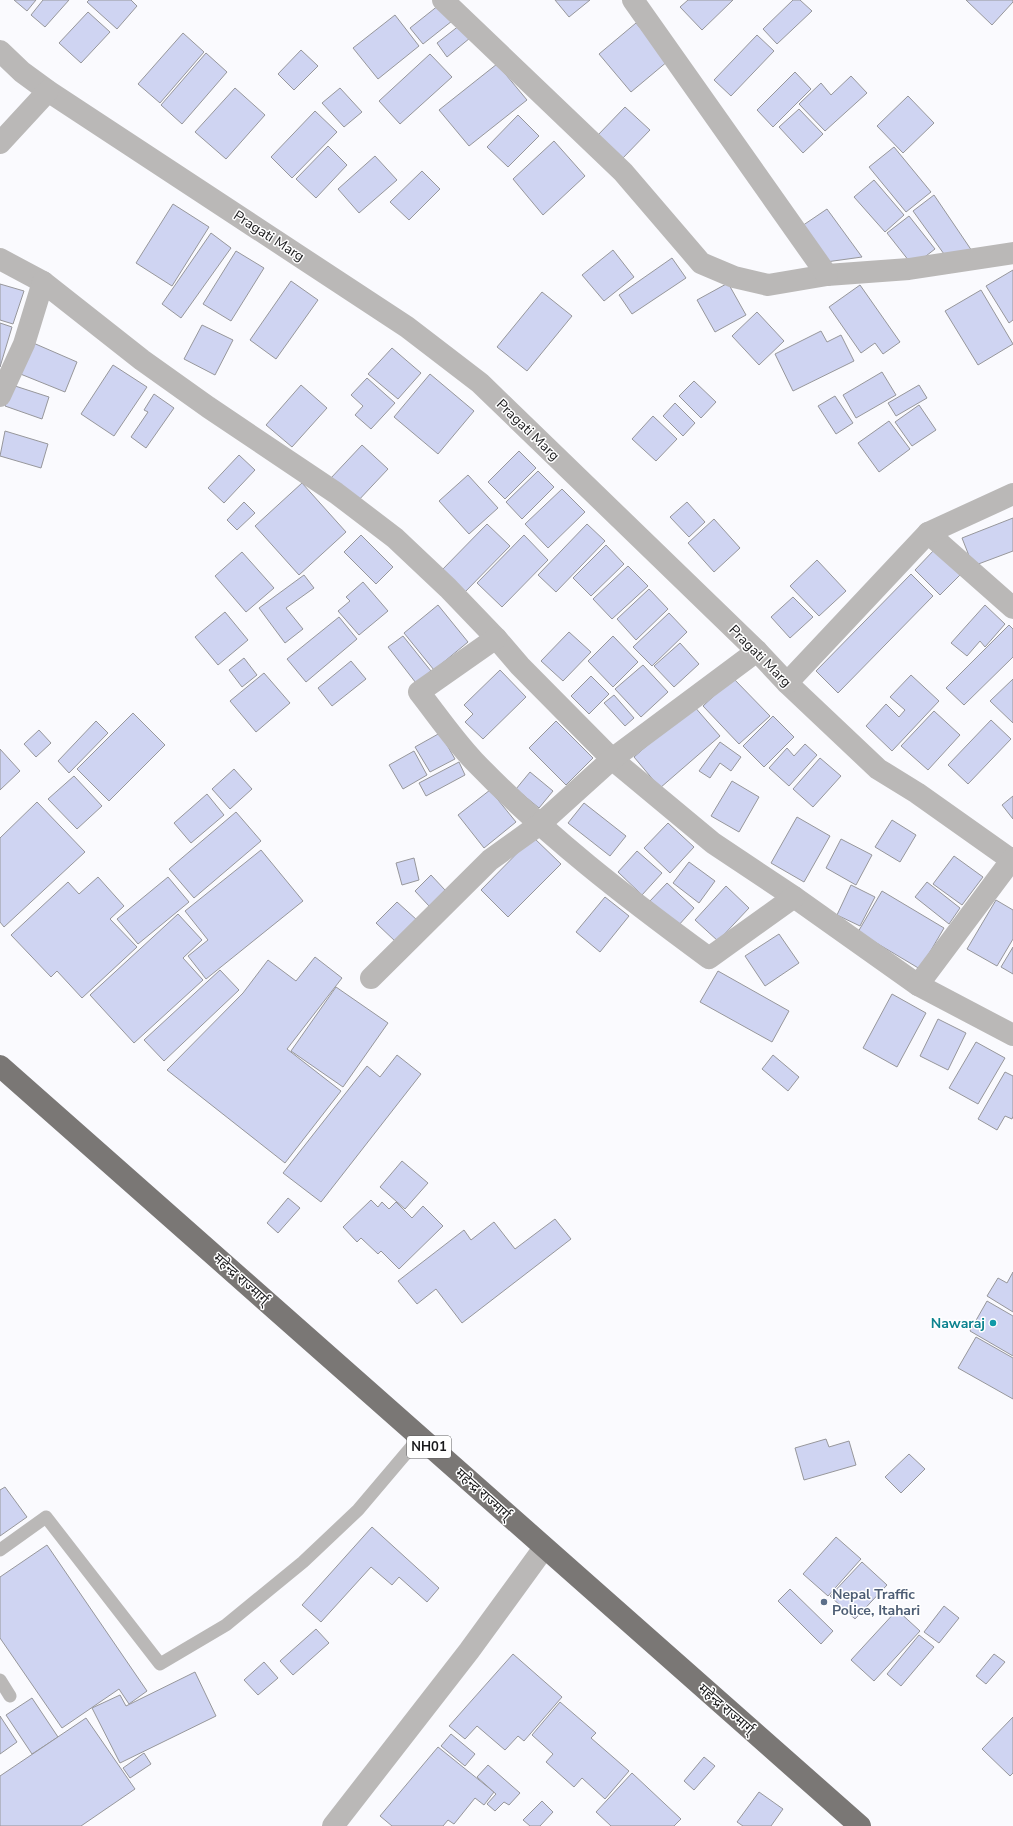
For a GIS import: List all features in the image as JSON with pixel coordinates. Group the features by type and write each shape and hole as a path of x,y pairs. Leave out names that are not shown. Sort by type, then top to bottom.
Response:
{"highway":[{"name":"महेन्द्र राज्मार्ग्","path":"0,1066 860,1826"}],"street":[{"path":"443,0 623,172 701,263 734,277 768,285 827,275 909,269 1013,253"},
{"path":"633,0 827,275"},
{"name":"Pragati Marg","path":"0,51 22,72 48,91 407,327 480,383 757,651 787,683 878,769 917,793 1012,859"},
{"path":"0,143 48,91"},
{"path":"0,259 43,282 142,360 208,407 336,493 389,534 448,588 496,638 520,666 612,759 713,843 794,897 918,984 1013,1036"},
{"path":"0,396 24,344 43,282"},
{"path":"787,683 928,533 1013,494"},
{"path":"928,533 1013,608"},
{"path":"496,638 419,692 473,760 540,824 624,896 709,958 794,897"},
{"path":"371,978 490,860 540,824 612,759 757,651"},
{"path":"918,984 1012,859"},
{"path":"333,1826 469,1651 544,1548"}],"lane":[{"path":"0,1550 46,1517 160,1664 226,1625 303,1562 358,1510 420,1438"},
{"path":"0,1680 10,1696"}],"building":[{"path":"14,0 36,0 27,11"},
{"path":"43,0 69,0 45,27 31,15"},
{"path":"89,0 131,0 137,6 117,29 87,2"},
{"path":"555,0 590,0 569,17"},
{"path":"688,0 733,0 702,30 680,7"},
{"path":"793,0 800,0 812,11 777,44 763,29"},
{"path":"966,0 1013,0 1013,2 992,25"},
{"path":"439,5 452,21 423,44 410,28"},
{"path":"88,12 110,32 81,63 59,43"},
{"path":"395,15 419,46 378,79 353,48"},
{"path":"636,23 668,61 631,92 599,54"},
{"path":"460,25 470,38 447,57 437,43"},
{"path":"183,33 204,52 160,103 138,84"},
{"path":"757,35 774,51 731,96 714,80"},
{"path":"301,50 318,66 294,90 278,74"},
{"path":"206,53 227,72 182,124 161,105"},
{"path":"430,54 452,77 400,124 379,101"},
{"path":"497,64 527,100 469,146 439,110"},
{"path":"795,72 811,89 773,127 757,110"},
{"path":"851,76 867,93 825,131 799,104 821,83 831,95"},
{"path":"235,88 265,115 226,159 195,132"},
{"path":"340,88 362,112 344,127 322,103"},
{"path":"908,96 934,123 903,153 877,126"},
{"path":"625,107 650,130 622,159 597,136"},
{"path":"799,109 823,134 803,153 779,127"},
{"path":"315,111 337,132 292,178 271,157"},
{"path":"518,115 539,136 508,167 487,147"},
{"path":"554,141 585,176 543,215 513,179"},
{"path":"328,146 347,165 316,198 296,179"},
{"path":"894,147 931,192 906,212 869,167"},
{"path":"375,156 397,180 359,213 338,189"},
{"path":"422,171 440,189 409,220 390,202"},
{"path":"874,180 904,215 885,232 854,197"},
{"path":"934,195 972,251 944,254 913,211"},
{"path":"173,204 209,227 172,286 136,263"},
{"path":"827,209 862,257 826,262 799,228"},
{"path":"909,216 935,249 913,266 887,233"},
{"path":"211,233 231,248 181,318 162,304"},
{"path":"613,250 634,277 604,301 582,275"},
{"path":"236,251 264,268 231,321 203,304"},
{"path":"672,258 686,278 632,314 619,295"},
{"path":"1013,270 1013,320 1009,323 986,286"},
{"path":"291,281 318,300 276,359 250,340"},
{"path":"728,283 746,315 715,332 697,300"},
{"path":"0,284 24,291 13,324 0,320"},
{"path":"860,285 900,342 883,354 875,343 861,353 829,307"},
{"path":"981,290 1013,344 978,365 945,311"},
{"path":"542,292 572,316 527,371 497,347"},
{"path":"757,312 784,341 759,365 732,336"},
{"path":"0,323 12,327 0,367"},
{"path":"202,325 233,340 215,375 184,359"},
{"path":"821,331 827,342 841,335 854,361 793,391 775,354"},
{"path":"31,342 77,362 65,392 18,373"},
{"path":"392,348 421,373 398,399 368,374"},
{"path":"113,365 147,387 114,436 81,414"},
{"path":"882,372 896,395 856,418 843,395"},
{"path":"430,374 474,411 438,454 394,417"},
{"path":"367,378 395,403 371,429 355,415 363,406 351,395"},
{"path":"694,381 716,402 701,418 679,396"},
{"path":"12,385 49,397 42,419 5,406"},
{"path":"301,385 327,408 292,447 266,425"},
{"path":"919,385 927,398 896,416 888,403"},
{"path":"154,394 174,408 146,448 131,437 148,412 144,410"},
{"path":"835,396 853,423 836,434 818,406"},
{"path":"675,403 695,423 683,436 663,416"},
{"path":"919,405 936,430 912,446 895,422"},
{"path":"653,416 677,439 656,461 632,439"},
{"path":"889,421 910,449 879,472 858,443"},
{"path":"5,431 48,444 41,468 0,456"},
{"path":"362,445 388,469 356,503 330,479"},
{"path":"519,451 536,468 505,499 488,482"},
{"path":"239,455 255,470 224,503 208,488"},
{"path":"538,471 554,487 522,519 506,502"},
{"path":"468,475 498,508 469,534 439,501"},
{"path":"302,483 346,532 299,575 255,526"},
{"path":"562,489 585,512 548,548 525,524"},
{"path":"244,502 255,513 237,530 227,520"},
{"path":"687,502 705,522 689,537 670,517"},
{"path":"1013,518 1013,551 973,566 962,538"},
{"path":"714,519 740,548 714,572 688,543"},
{"path":"487,524 510,546 464,593 441,571"},
{"path":"587,524 605,541 556,592 538,575"},
{"path":"361,535 393,567 376,584 344,552"},
{"path":"524,535 548,560 502,607 477,583"},
{"path":"606,545 624,564 591,596 573,578"},
{"path":"935,549 961,574 940,595 915,570"},
{"path":"242,552 274,588 246,612 215,576"},
{"path":"817,560 846,591 819,616 790,586"},
{"path":"628,566 648,586 612,619 593,599"},
{"path":"911,574 933,596 838,693 816,671"},
{"path":"304,575 314,588 286,608 303,629 285,643 259,608"},
{"path":"363,582 388,611 359,635 338,611 350,601 346,597"},
{"path":"649,589 668,609 636,640 617,619"},
{"path":"793,597 813,617 790,638 771,617"},
{"path":"438,605 468,642 434,670 404,633"},
{"path":"985,605 1005,624 985,647 980,641 967,656 951,643"},
{"path":"225,612 248,640 218,665 195,637"},
{"path":"669,613 687,632 652,666 633,647"},
{"path":"339,617 357,639 306,682 287,659"},
{"path":"1009,625 1013,629 1013,657 964,705 946,688"},
{"path":"569,632 591,652 563,681 541,661"},
{"path":"403,636 431,671 416,683 388,647"},
{"path":"613,636 638,662 613,687 588,661"},
{"path":"680,643 699,664 674,687 654,666"},
{"path":"244,658 257,675 242,687 229,670"},
{"path":"351,661 366,679 332,706 318,688"},
{"path":"643,665 668,692 641,717 615,689"},
{"path":"500,670 526,697 483,739 465,722 473,714 464,705"},
{"path":"264,673 290,703 256,732 230,701"},
{"path":"911,675 939,701 892,751 866,726 886,704 899,717 905,710 890,697"},
{"path":"591,676 609,694 589,714 571,696"},
{"path":"733,678 770,716 739,744 703,706"},
{"path":"1013,679 1013,723 990,701"},
{"path":"614,695 634,718 625,726 604,703"},
{"path":"693,705 720,736 660,788 634,757"},
{"path":"934,711 960,735 928,770 901,746"},
{"path":"133,713 165,745 109,801 77,769"},
{"path":"773,716 794,737 764,767 743,746"},
{"path":"991,720 1011,739 968,784 948,765"},
{"path":"96,721 108,733 69,773 58,761"},
{"path":"556,721 593,758 566,785 529,748"},
{"path":"39,730 51,743 36,757 24,744"},
{"path":"440,733 455,759 430,772 415,747"},
{"path":"720,742 741,757 731,771 720,763 710,778 699,771"},
{"path":"805,744 817,755 789,786 769,768 787,748 794,756"},
{"path":"0,749 20,771 0,790"},
{"path":"414,751 427,775 403,789 389,765"},
{"path":"820,758 841,776 813,807 793,789"},
{"path":"459,762 465,775 426,796 419,783"},
{"path":"234,769 252,789 230,809 212,789"},
{"path":"530,772 553,791 539,808 516,789"},
{"path":"74,776 102,806 77,829 48,799"},
{"path":"732,781 759,797 739,832 711,816"},
{"path":"490,790 516,822 484,848 458,815"},
{"path":"207,794 224,815 191,843 174,823"},
{"path":"1013,796 1013,819 1002,805"},
{"path":"37,802 85,852 4,927 0,922 0,838"},
{"path":"584,803 626,836 610,856 568,823"},
{"path":"236,812 261,841 194,898 169,869"},
{"path":"797,817 830,836 804,882 771,863"},
{"path":"892,820 916,835 900,862 875,847"},
{"path":"668,823 694,847 670,873 644,848"},
{"path":"533,837 561,864 508,917 481,890"},
{"path":"841,839 872,855 856,885 826,868"},
{"path":"261,850 303,901 206,979 188,956 208,940 185,911"},
{"path":"637,851 662,873 642,895 618,872"},
{"path":"954,856 983,877 962,905 933,884"},
{"path":"414,858 419,880 402,885 396,863"},
{"path":"689,862 715,881 699,903 673,883"},
{"path":"431,875 445,890 429,906 415,891"},
{"path":"98,877 124,906 110,919 137,947 82,998 57,971 51,977 11,935 68,882 79,894"},
{"path":"168,877 189,902 138,944 117,919"},
{"path":"927,882 960,908 949,924 915,897"},
{"path":"667,883 694,908 678,926 650,901"},
{"path":"851,885 875,897 860,926 837,915"},
{"path":"726,886 749,908 718,941 695,920"},
{"path":"882,891 944,928 920,969 858,932"},
{"path":"605,897 629,916 600,952 576,932"},
{"path":"996,900 1013,910 1013,939 997,966 967,949"},
{"path":"397,902 417,920 396,942 376,923"},
{"path":"178,914 202,940 183,958 203,980 134,1043 90,995"},
{"path":"779,934 799,963 765,986 745,956"},
{"path":"1013,947 1013,974 1001,967"},
{"path":"315,957 342,978 287,1049 341,1091 285,1163 167,1070 243,993 268,960 296,981"},
{"path":"220,970 239,990 164,1061 144,1040"},
{"path":"718,971 789,1011 772,1042 700,1002"},
{"path":"336,987 388,1023 343,1087 291,1051"},
{"path":"892,994 926,1013 897,1067 863,1048"},
{"path":"938,1019 966,1033 948,1070 920,1056"},
{"path":"976,1042 1005,1058 978,1104 949,1088"},
{"path":"397,1055 421,1074 321,1202 283,1173 367,1066 380,1077"},
{"path":"773,1055 799,1077 788,1091 762,1069"},
{"path":"1005,1072 1013,1076 1013,1116 1012,1119 1005,1116 997,1130 978,1119"},
{"path":"402,1161 428,1183 405,1209 380,1187"},
{"path":"288,1198 300,1208 278,1233 267,1223"},
{"path":"371,1200 378,1207 382,1202 389,1209 396,1202 412,1218 423,1206 443,1226 399,1269 381,1251 378,1254 361,1238 357,1242 343,1227"},
{"path":"555,1219 571,1239 462,1323 436,1289 417,1304 398,1281 464,1230 471,1240 494,1222 515,1249"},
{"path":"1013,1272 1013,1312 987,1296 998,1278 1007,1283"},
{"name":"Nawaraj","path":"987,1301 1013,1316 1013,1356 970,1331"},
{"path":"976,1337 1013,1358 1013,1399 958,1368"},
{"path":"826,1439 829,1447 849,1441 856,1465 804,1480 795,1448"},
{"path":"909,1454 925,1469 901,1493 885,1477"},
{"path":"5,1487 27,1517 0,1536 0,1490"},
{"path":"372,1527 439,1588 427,1602 399,1577 392,1585 371,1567 321,1622 302,1605"},
{"path":"836,1537 861,1559 828,1596 803,1574"},
{"path":"47,1545 147,1691 129,1704 119,1689 62,1728 0,1638 0,1577"},
{"path":"862,1562 887,1585 855,1619 830,1596"},
{"path":"790,1589 833,1631 821,1644 778,1601"},
{"path":"944,1606 959,1618 939,1643 924,1632"},
{"path":"897,1610 920,1631 874,1681 851,1660"},
{"path":"316,1629 329,1643 293,1675 280,1661"},
{"path":"919,1635 934,1647 901,1686 887,1674"},
{"path":"513,1654 562,1697 524,1741 518,1736 505,1750 477,1726 465,1739 449,1726"},
{"path":"994,1654 1005,1662 986,1684 976,1676"},
{"path":"264,1662 278,1678 258,1695 244,1680"},
{"path":"195,1672 216,1716 120,1763 92,1708 120,1695 126,1706"},
{"path":"32,1698 58,1737 32,1754 6,1715"},
{"path":"560,1702 596,1733 591,1738 629,1771 605,1799 582,1778 574,1787 546,1762 553,1754 532,1735"},
{"path":"0,1716 17,1742 0,1754"},
{"path":"1013,1717 1013,1773 1010,1776 982,1749"},
{"path":"86,1718 135,1789 81,1826 0,1826 0,1776"},
{"path":"451,1734 475,1754 465,1766 441,1746"},
{"path":"438,1747 494,1792 484,1805 475,1798 454,1824 448,1820 443,1826 392,1826 380,1816"},
{"path":"144,1753 151,1764 130,1778 123,1768"},
{"path":"704,1757 715,1766 694,1790 684,1781"},
{"path":"488,1765 520,1793 509,1805 504,1802 495,1811 487,1804 496,1794 477,1777"},
{"path":"632,1773 681,1819 674,1826 611,1826 596,1812"},
{"path":"759,1792 783,1809 771,1826 743,1826 737,1822"},
{"path":"542,1801 553,1812 540,1826 530,1826 523,1820"}],"place":[{"name":"Nawaraj","path":"993,1323"},
{"name":"Nepal Traffic Police, Itahari","path":"824,1602"}]}
